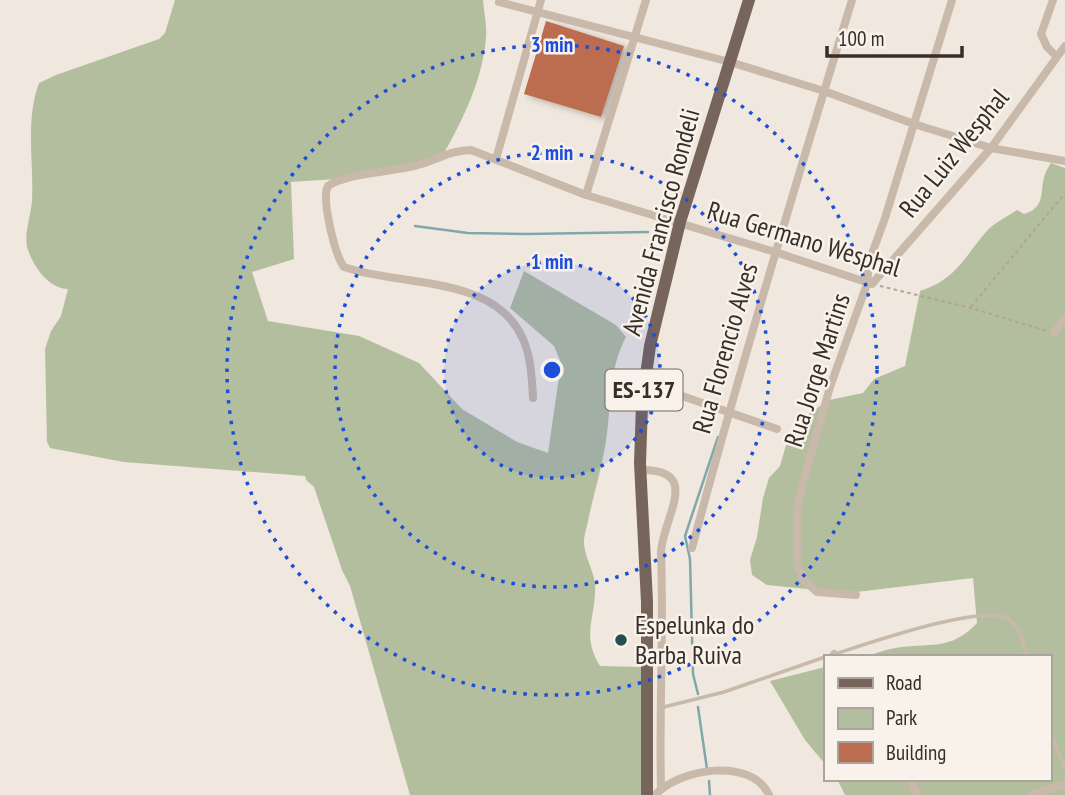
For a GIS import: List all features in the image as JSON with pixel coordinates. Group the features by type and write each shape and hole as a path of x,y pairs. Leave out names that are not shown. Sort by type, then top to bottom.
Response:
{"main road":[{"name":"Avenida Francisco Rondeli","path":"647,795 647,602 640,428 645,383 650,346 680,222 749,0"}],"street":[{"path":"496,159 541,0"},
{"path":"586,195 646,0"},
{"name":"Rua Florencio Alves","path":"692,548 728,411 852,0"},
{"name":"Rua Jorge Martins","path":"856,595 817,592 804,580 797,565 797,508 830,387 870,284 869,262 952,0"},
{"path":"1053,0 1041,34 1047,47 1056,56"},
{"path":"499,2 730,62 824,90 914,124 991,148 1065,161"},
{"name":"Rua Luiz Wesphal","path":"870,284 991,148 1065,46"},
{"name":"Rua Germano Wesphal","path":"533,398 523,339 508,316 481,298 439,283 399,280 344,267 338,260 325,195 325,190 332,183 409,168 463,150 471,150 586,195 680,222 870,284"},
{"path":"1054,333 1065,318"},
{"path":"645,383 776,429"},
{"path":"641,470 665,472 672,479 677,492 662,537 661,551 663,645 658,792"},
{"path":"658,792 669,783 712,771 737,771 757,779 769,795"},
{"path":"1031,795 1065,784"}],"lane":[{"path":"833,655 901,633 985,614 1007,617 1014,624 1026,655"},
{"path":"659,709 724,692 824,658"},
{"path":"1051,735 1065,768"}],"path":[{"path":"971,307 1065,193"},
{"name":"Rua Germano Wesphal","path":"870,284 971,307 1054,333"}],"green space":[{"path":"175,0 483,0 486,33 480,70 463,116 440,160 352,178 291,182 294,259 252,272 268,321 359,336 419,363 462,409 517,442 548,453 561,363 554,346 510,308 524,271 616,325 626,337 613,377 605,447 584,542 595,583 590,634 594,654 600,666 642,667 643,795 410,795 350,586 314,487 305,476 124,462 50,448 47,442 45,349 51,331 61,316 68,289 48,281 28,250 27,232 32,201 31,127 35,97 39,83 56,75 159,39 165,33"},
{"path":"1051,163 1065,168 1065,795 845,795 838,781 1051,781 1051,655 870,655 895,648 948,642 967,632 977,623 973,578 848,593 767,585 752,575 750,560 769,478 780,466 788,438 804,417 829,400 863,393 874,379 905,366 920,291 942,281 950,274 996,223 1017,210 1024,214 1036,207 1041,198 1045,173"},
{"path":"824,667 824,763 805,740 770,681"}],"building":[{"path":"546,21 624,46 601,117 524,94"}],"waterway":[{"path":"415,226 468,233 648,232"},
{"path":"698,694 693,674 690,559 685,536 718,437"},
{"path":"698,707 707,769"},
{"path":"709,781 710,795"}],"place":[{"name":"Espelunka do Barba Ruiva","path":"621,640"}]}
